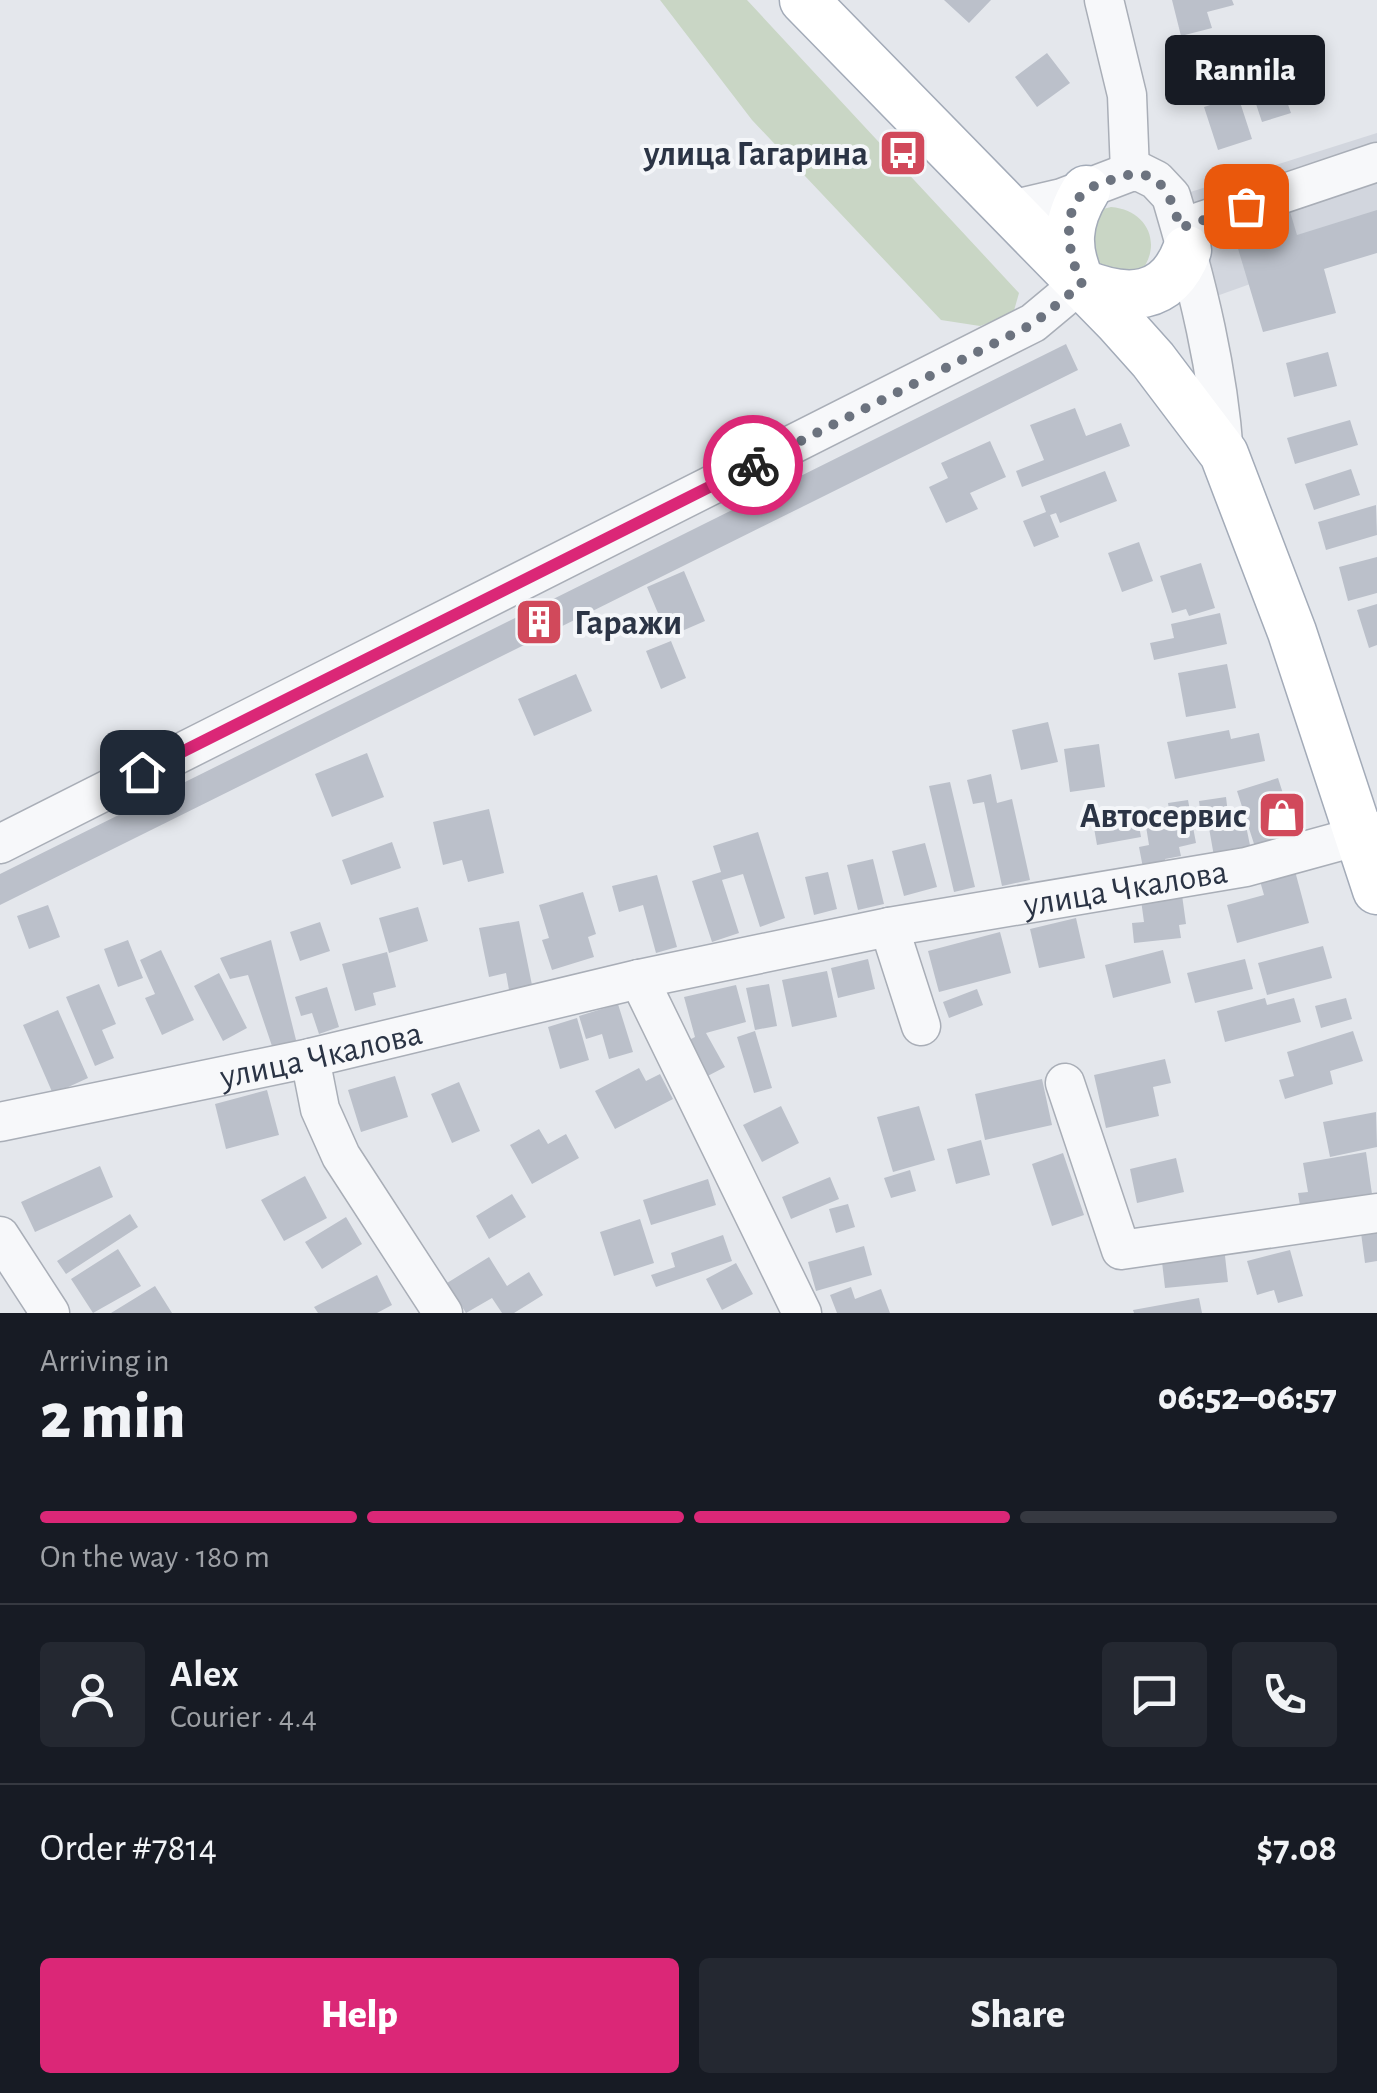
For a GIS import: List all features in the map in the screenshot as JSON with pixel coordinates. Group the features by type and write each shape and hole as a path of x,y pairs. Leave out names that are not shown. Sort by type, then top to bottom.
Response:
{"main road":[{"path":"804,0 1153,360 1224,454 1368,833 1377,890"},
{"path":"1082,284 1069,253 1068,238 1074,209 1086,190"},
{"path":"1082,284 1115,292 1153,292 1172,278 1184,239"}],"street":[{"path":"1104,0 1127,96 1130,172"},
{"path":"1184,239 1377,162"},
{"path":"1010,210 1086,190 1130,172 1148,175 1164,187 1184,239 1220,394 1224,454"},
{"path":"0,844 1033,324 1082,284"},
{"name":"улица Чкалова","path":"0,1122 310,1058 639,979 890,927 1246,867 1368,833"},
{"path":"890,927 921,1026"},
{"path":"639,979 802,1313"},
{"path":"310,1058 320,1109 341,1156 443,1313"},
{"path":"1065,1083 1121,1250 1377,1213"},
{"path":"0,1236 50,1313"}],"shaded area":[{"path":"1377,133 1377,239 1211,298 1184,194"}],"green space":[{"path":"660,0 747,0 1019,293 1013,314 980,326 941,320 752,120"},
{"path":"1111,207 1143,222 1151,242 1150,253 1138,275 1101,282 1080,227 1099,210"}],"building":[{"path":"944,0 991,0 969,23"},
{"path":"1172,0 1232,0 1234,5 1207,12 1212,28 1181,36"},
{"path":"1251,36 1262,67 1196,90 1186,59"},
{"path":"1047,53 1070,83 1037,107 1015,77"},
{"path":"1279,79 1291,113 1262,122 1251,89"},
{"path":"1238,96 1252,139 1218,150 1204,107"},
{"path":"1288,205 1297,235 1377,210 1377,253 1324,269 1336,313 1263,332 1233,232"},
{"name":"Гаражи","path":"1066,344 1078,370 0,905 0,874"},
{"path":"1328,352 1337,386 1294,397 1286,363"},
{"path":"1075,408 1086,436 1121,423 1130,446 1022,487 1016,471 1044,460 1030,425"},
{"path":"1350,420 1358,445 1295,464 1287,438"},
{"path":"990,441 1006,477 970,493 978,509 946,523 929,487 948,478 941,463"},
{"path":"1351,469 1360,495 1314,510 1305,484"},
{"path":"1105,471 1117,501 1060,523 1056,513 1050,515 1059,537 1034,547 1023,521 1046,512 1040,496"},
{"path":"1376,505 1377,535 1326,550 1318,522"},
{"path":"1139,542 1153,581 1122,592 1108,553"},
{"path":"1377,557 1377,593 1348,601 1339,567"},
{"path":"1201,563 1215,608 1189,616 1186,609 1172,613 1160,576"},
{"path":"684,571 705,621 668,637 647,587"},
{"path":"1377,604 1377,645 1369,648 1357,610"},
{"path":"1220,613 1227,644 1154,660 1150,643 1174,638 1171,624"},
{"path":"671,641 686,678 661,689 646,651"},
{"path":"1227,664 1236,708 1186,717 1178,673"},
{"path":"576,674 592,711 534,736 518,699"},
{"path":"1048,722 1058,762 1021,770 1012,730"},
{"path":"1229,730 1231,739 1259,733 1265,761 1175,779 1167,742"},
{"path":"1099,744 1105,787 1070,792 1064,749"},
{"path":"367,753 384,797 332,817 315,774"},
{"path":"991,774 997,803 1012,799 1030,880 1002,886 984,802 973,804 967,780"},
{"path":"1278,778 1296,834 1255,847 1237,791"},
{"path":"950,782 975,887 954,892 929,786"},
{"path":"1226,797 1229,822 1202,825 1199,801"},
{"path":"1188,800 1196,843 1179,847 1181,856 1165,859 1167,868 1144,873 1139,847 1149,845 1145,820 1170,816 1168,803"},
{"path":"489,809 504,873 468,882 462,860 443,865 433,822"},
{"path":"1138,820 1141,837 1097,845 1094,828"},
{"path":"1245,821 1252,855 1215,862 1209,828"},
{"path":"758,832 785,918 760,927 743,874 722,880 739,933 712,942 692,881 721,872 713,846"},
{"path":"392,842 401,868 351,885 342,860"},
{"path":"925,843 937,887 904,896 892,851"},
{"path":"873,859 884,904 858,910 847,865"},
{"path":"1295,871 1309,923 1237,943 1227,905 1264,895 1260,881"},
{"path":"828,872 837,909 814,915 805,877"},
{"path":"657,875 677,947 656,953 643,905 619,912 612,886"},
{"path":"583,892 596,934 588,937 594,957 552,970 542,940 549,938 539,905"},
{"path":"1182,895 1186,924 1179,925 1181,938 1134,943 1132,923 1144,922 1141,900"},
{"path":"48,905 60,937 29,949 17,916"},
{"path":"418,907 428,941 389,953 379,918"},
{"path":"1076,918 1085,958 1039,968 1030,929"},
{"path":"519,921 532,985 509,990 506,973 489,977 479,928"},
{"path":"320,922 330,951 300,961 290,932"},
{"path":"1000,932 1011,973 939,992 928,951"},
{"path":"128,940 143,978 118,987 104,949"},
{"path":"271,940 297,1044 273,1049 248,975 230,979 220,958"},
{"path":"1323,946 1332,978 1267,995 1258,963"},
{"path":"161,950 194,1020 162,1035 145,998 155,994 140,960"},
{"path":"1163,950 1171,983 1113,998 1105,965"},
{"path":"387,952 396,987 373,993 376,1005 355,1011 342,964"},
{"path":"868,959 875,989 838,998 831,968"},
{"path":"1245,959 1253,989 1195,1003 1187,973"},
{"path":"827,971 837,1017 792,1027 782,980"},
{"path":"219,973 247,1028 223,1041 194,986"},
{"path":"99,984 116,1024 102,1030 114,1058 95,1066 66,997"},
{"path":"769,984 777,1026 755,1030 746,988"},
{"path":"736,985 746,1022 706,1033 725,1067 698,1081 677,1046 695,1037 684,997"},
{"path":"327,987 339,1027 319,1034 312,1013 301,1016 295,997"},
{"path":"977,989 983,1005 949,1018 943,1002"},
{"path":"1265,998 1267,1005 1294,998 1301,1022 1225,1042 1217,1011"},
{"path":"1346,998 1352,1019 1321,1028 1315,1006"},
{"path":"618,1004 633,1052 609,1059 602,1034 586,1039 579,1016"},
{"path":"58,1010 88,1078 53,1094 23,1025"},
{"path":"577,1018 589,1060 560,1069 548,1027"},
{"path":"755,1031 772,1088 754,1093 737,1037"},
{"path":"1353,1031 1363,1061 1330,1071 1333,1084 1285,1099 1279,1080 1294,1076 1287,1052"},
{"path":"1165,1059 1171,1083 1153,1087 1159,1116 1106,1128 1094,1075"},
{"path":"639,1068 646,1081 660,1074 673,1099 615,1129 595,1091"},
{"path":"395,1076 408,1117 361,1132 348,1090"},
{"path":"1042,1079 1052,1125 985,1140 975,1094"},
{"path":"459,1082 480,1131 452,1143 431,1094"},
{"path":"267,1090 279,1135 226,1149 215,1104"},
{"path":"781,1106 799,1143 762,1162 743,1125"},
{"path":"919,1106 935,1160 893,1172 877,1117"},
{"path":"1376,1112 1377,1147 1330,1157 1323,1122"},
{"path":"539,1129 548,1144 566,1134 579,1158 532,1184 510,1145"},
{"path":"981,1140 990,1175 956,1184 947,1149"},
{"path":"1366,1152 1373,1201 1301,1212 1298,1193 1308,1192 1303,1163"},
{"path":"1063,1153 1084,1215 1052,1226 1032,1164"},
{"path":"1176,1158 1184,1192 1137,1203 1130,1169"},
{"path":"100,1166 113,1197 35,1232 21,1202"},
{"path":"910,1170 916,1191 891,1198 884,1178"},
{"path":"305,1176 327,1218 284,1241 261,1200"},
{"path":"830,1177 839,1199 791,1219 782,1197"},
{"path":"708,1179 716,1205 651,1225 643,1200"},
{"path":"512,1194 526,1217 489,1239 476,1216"},
{"path":"848,1204 855,1227 836,1233 829,1209"},
{"path":"130,1214 138,1227 66,1274 57,1261"},
{"path":"346,1217 362,1244 322,1269 305,1242"},
{"path":"640,1219 654,1263 614,1276 600,1232"},
{"path":"1377,1231 1377,1261 1365,1263 1361,1233"},
{"path":"723,1235 732,1261 656,1287 651,1275 675,1267 671,1253"},
{"path":"864,1246 872,1275 816,1291 808,1262"},
{"path":"1224,1247 1228,1282 1165,1288 1161,1253"},
{"path":"118,1249 141,1286 93,1313 71,1279"},
{"path":"1290,1250 1303,1296 1278,1303 1274,1290 1257,1295 1247,1261"},
{"path":"489,1257 507,1286 529,1272 543,1295 514,1313 502,1313 492,1298 466,1313 447,1283"},
{"path":"736,1263 753,1294 722,1310 706,1279"},
{"path":"377,1275 392,1305 377,1313 318,1313 314,1307"},
{"path":"155,1286 172,1313 111,1313"},
{"path":"851,1287 855,1299 881,1289 890,1313 837,1313 830,1295"},
{"path":"1199,1298 1202,1313 1133,1310"}],"way so far":[{"path":"753,465 1033,324 1054,308 1082,284 1073,267 1068,238 1074,209 1086,190 1130,172 1148,175 1170,196 1180,228 1246,206"}],"place":[{"name":"улица Гагарина","path":"903,153"},
{"name":"Rannila","path":"1246,206"},
{"name":"Гаражи","path":"539,622"},
{"name":"Автосервис","path":"1282,815"}],"route":[{"path":"142,772 753,465"}]}
